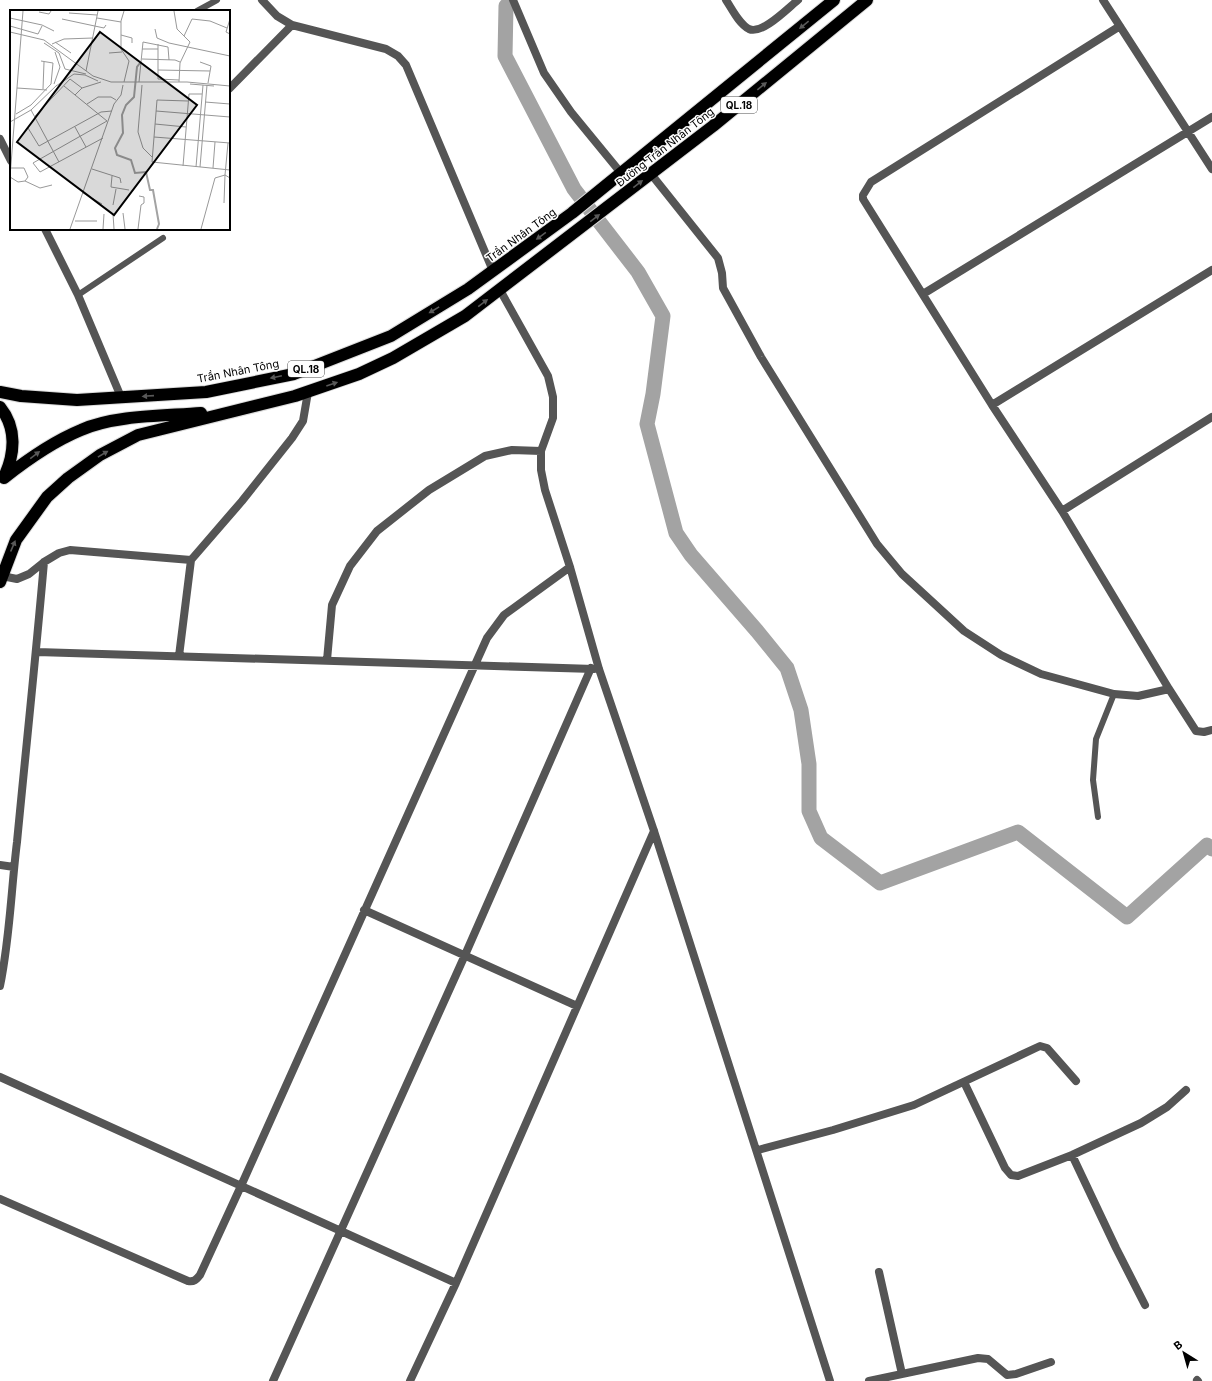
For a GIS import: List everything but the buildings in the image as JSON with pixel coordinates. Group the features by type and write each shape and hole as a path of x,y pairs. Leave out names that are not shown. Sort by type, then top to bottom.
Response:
{"highway":[{"name":"Đường Trần Nhân Tông","path":"597,194 834,0"},
{"name":"Đường Trần Nhân Tông","path":"500,290 713,126 867,0"},
{"name":"Trần Nhân Tông","path":"0,392 21,396 77,400 121,398 206,392 294,374 391,336 468,289 597,194"},
{"name":"QL.18","path":"240,410 308,392 360,374 393,358 465,316 500,290"},
{"path":"0,407 10,425 13,443 11,462 2,481"},
{"path":"2,481 40,451 82,429 116,420 240,410"},
{"path":"1,579 16,540 47,497 68,478 100,455 138,435 240,410"}],"street":[{"path":"262,0 277,16 292,25 386,49 398,56 406,65 493,271"},
{"path":"513,0 544,73 571,112 621,173"},
{"path":"726,0 743,24 754,30 763,28 798,0"},
{"path":"1103,0 1189,131 1212,169"},
{"path":"230,88 292,25"},
{"path":"1120,26 920,151 867,186 862,195 863,199 992,405 1062,511 1196,730 1204,732 1212,730"},
{"path":"923,294 1212,117"},
{"path":"0,139 10,159"},
{"path":"652,174 718,258 722,273 723,288 762,357 877,544 902,574 964,631 1001,655 1041,674 1114,694 1138,696 1170,689"},
{"path":"46,230 78,295 121,398"},
{"path":"992,405 1212,270"},
{"path":"500,290 548,376 553,396 553,418 541,451 541,470 545,490 570,567 595,669 654,831 758,1150 830,1381"},
{"path":"179,656 191,560 242,501 292,438 303,421 308,392"},
{"path":"1062,511 1212,417"},
{"path":"327,660 332,605 350,566 377,531 429,490 484,456 512,450 541,451"},
{"path":"1,579 17,579 29,574 58,553 70,550 191,560"},
{"path":"0,986 7,956 14,867 37,652 44,562"},
{"path":"0,1198 188,1281 193,1282 200,1275 487,638 504,615 570,567"},
{"path":"37,652 595,669"},
{"path":"273,1381 595,669"},
{"path":"410,1381 456,1283 654,831"},
{"path":"0,865 14,867"},
{"path":"364,910 577,1006"},
{"path":"758,1150 833,1130 914,1105 1040,1046 1047,1048 1076,1082"},
{"path":"0,1077 456,1283"},
{"path":"964,1082 1001,1161 1011,1175 1018,1176 1072,1155 1141,1123 1167,1107 1186,1090"},
{"path":"1072,1155 1145,1305"},
{"path":"879,1272 902,1374"},
{"path":"869,1381 978,1358 988,1360 1007,1375 1016,1374 1052,1362"}],"lane":[{"path":"199,10 217,0"},
{"path":"78,295 163,238"},
{"path":"1098,817 1093,780 1096,738 1114,694"}],"waterway":[{"path":"506,6 505,56 574,189 638,272 663,316 653,394 647,424 676,533 691,555 787,668 801,710 809,764 809,811 821,838 880,883 1018,832 1127,917 1207,845 1212,849"}]}
